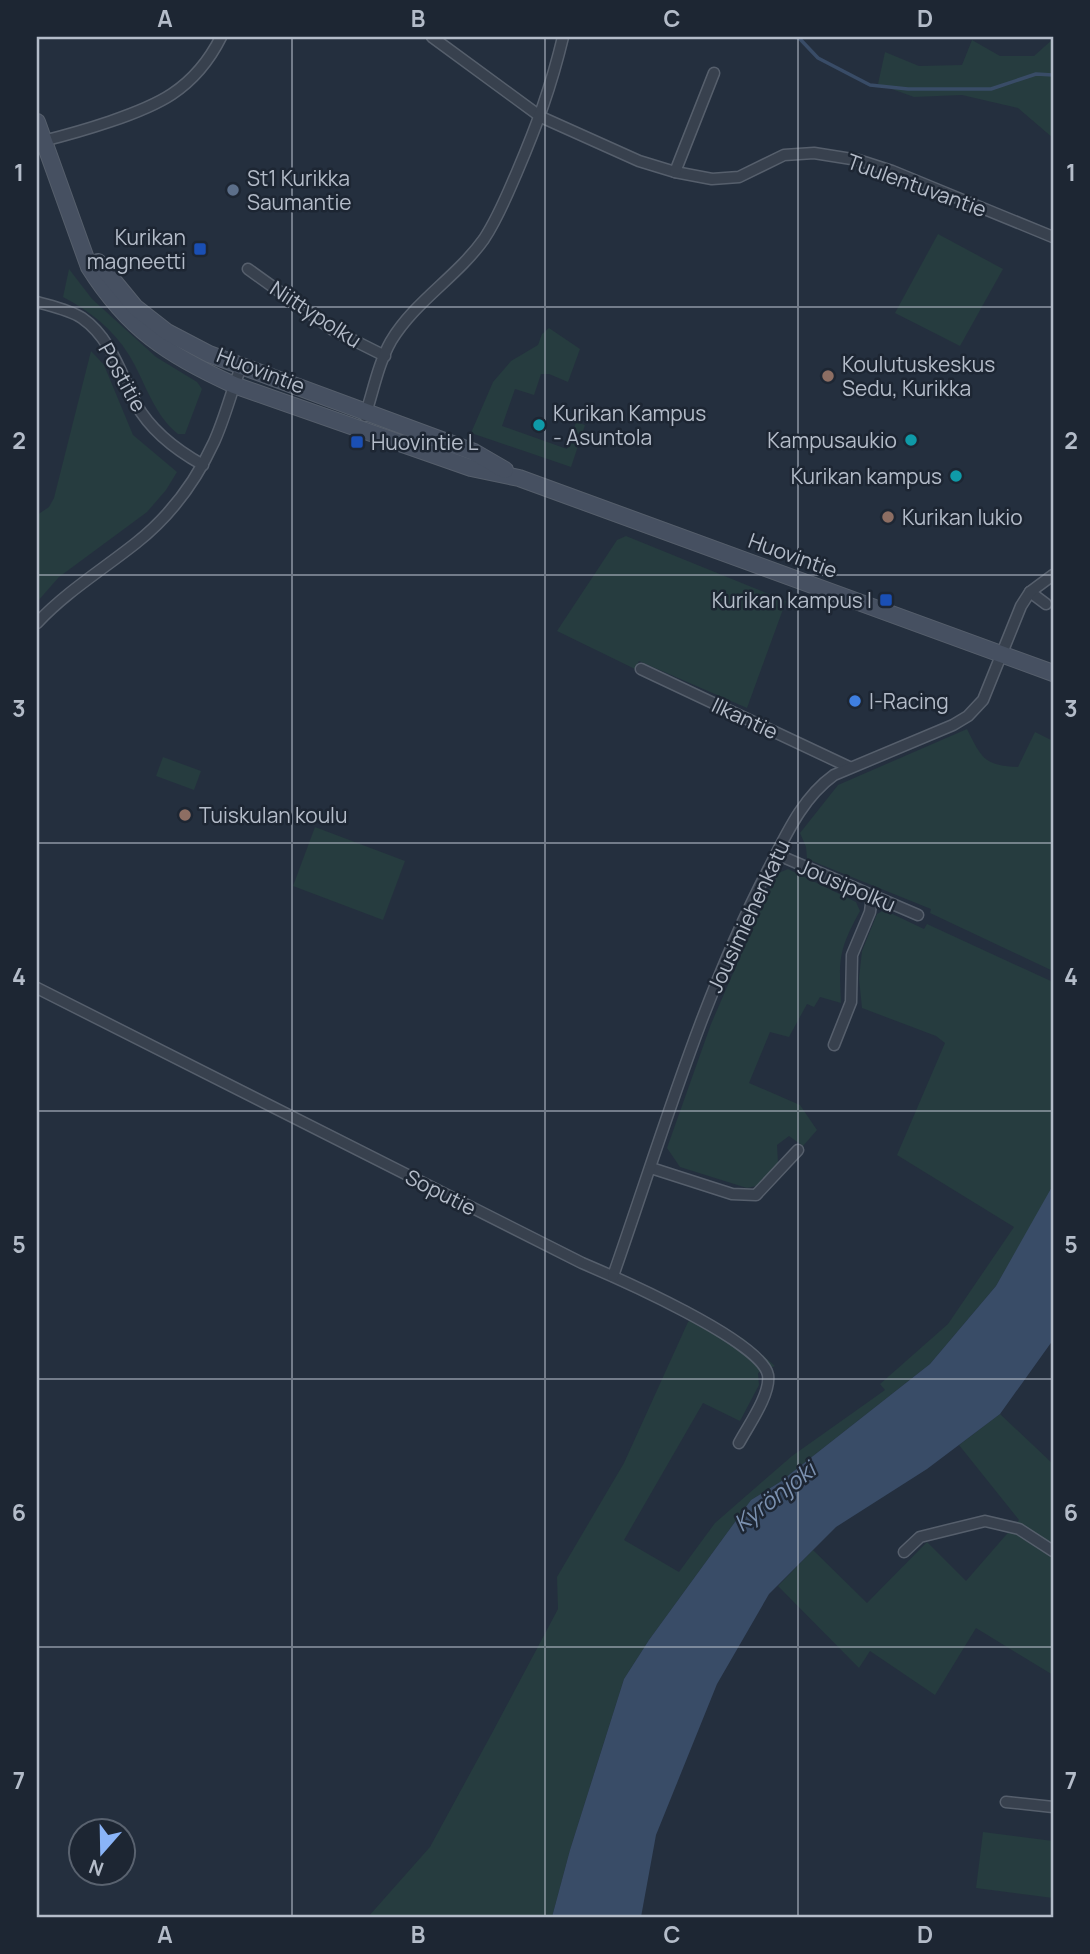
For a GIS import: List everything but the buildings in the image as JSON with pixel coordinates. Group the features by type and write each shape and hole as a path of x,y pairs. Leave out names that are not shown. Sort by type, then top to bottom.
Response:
{"main road":[{"name":"Huovintie","path":"37,122 89,267 124,314 157,344 201,370 234,385 471,468 519,478 1053,673"},
{"name":"Huovintie","path":"80,241 135,307 167,332 209,355 474,452 519,478"}],"street":[{"path":"43,141 145,107 172,94 210,59 221,37"},
{"name":"Tuulentuvantie","path":"432,37 541,117 639,161 712,179 740,177 785,155 804,153 858,160 1053,237"},
{"path":"360,429 391,342 412,314 483,240 500,212 541,117 563,37"},
{"path":"675,172 714,72"},
{"name":"Niittypolku","path":"248,269 333,330 385,356"},
{"name":"Postitie","path":"37,302 81,317 102,337 152,428 185,455 203,465"},
{"path":"37,623 63,597 138,542 173,507 203,465 215,440 241,367"},
{"path":"1046,604 1030,592 1053,575"},
{"name":"Jousimiehenkatu","path":"613,1276 685,1060 709,999 776,854 799,811 819,785 849,767 953,725 968,716 983,700 1021,606 1030,592"},
{"name":"Ilkantie","path":"641,669 849,767"},
{"name":"Jousipolku","path":"776,854 918,915"},
{"path":"834,1045 851,1002 852,955 870,912 872,896"},
{"name":"Soputie","path":"37,988 717,1329 764,1365 767,1373 768,1385 739,1443"},
{"path":"650,1168 732,1194 757,1195 799,1150"},
{"path":"904,1552 920,1537 985,1521 1019,1529 1053,1551"},
{"path":"1006,1802 1053,1807"}],"green space":[{"path":"1053,39 1053,138 1018,108 962,95 914,97 878,84 885,52 919,66 962,65 972,40 1000,56 1034,56"},
{"path":"938,234 1003,269 960,346 895,313"},
{"path":"69,269 92,299 156,357 197,382 202,389 185,434 178,434 162,417 135,365 116,337 92,315 63,297"},
{"path":"549,328 580,349 568,382 549,374 541,374 534,395 515,389 502,426 567,449 576,422 585,425 571,467 471,433 493,382 511,361 538,345 542,334"},
{"path":"91,351 104,365 133,435 177,472 147,512 59,577 37,602 37,515 49,507 54,498"},
{"path":"626,536 786,601 747,708 639,661 635,669 557,631 617,540"},
{"path":"967,729 980,753 998,765 1018,767 1035,732 1053,741 1053,971 930,913 931,909 807,859 806,847 800,833 838,785"},
{"path":"163,757 201,771 194,790 156,776"},
{"path":"315,827 405,861 383,920 293,886"},
{"path":"788,869 856,902 860,911 844,946 840,976 841,1003 820,997 814,1007 807,1004 789,1037 770,1032 749,1083 800,1105 817,1130 803,1146 789,1136 777,1145 778,1163 760,1185 747,1188 680,1167 667,1148 711,1024 776,874"},
{"path":"884,910 924,929 927,924 1053,982 1053,1185 996,1286 930,1364 780,1482 751,1500 649,1640 624,1679 570,1850 552,1917 368,1917 430,1847 491,1735 558,1609 557,1577 624,1463 688,1322 698,1314 744,1339 775,1366 758,1373 759,1385 740,1421 703,1403 624,1540 679,1572 715,1523 792,1456 885,1390 880,1384 948,1324 1014,1227 897,1155 945,1043 936,1036 862,1008 859,978 862,951 877,914"},
{"path":"1000,1414 1053,1464 1053,1675 976,1628 935,1695 870,1651 859,1668 778,1586 813,1550 867,1603 927,1542 966,1581 1019,1520 959,1445"},
{"path":"983,1832 1053,1841 1053,1898 976,1888"}],"water":[{"name":"Kyrönjoki","path":"1053,1185 1053,1340 1000,1414 927,1469 836,1527 769,1594 717,1684 656,1835 641,1917 552,1917 570,1850 624,1679 649,1640 751,1500 780,1482 930,1364 996,1286"}],"waterway":[{"path":"793,37 799,38 818,58 870,85 908,89 991,89 1036,74 1053,75"}],"place":[{"name":"St1 Kurikka Saumantie","path":"233,190"},
{"name":"Kurikan magneetti","path":"200,249"},
{"name":"Koulutuskeskus Sedu, Kurikka","path":"828,376"},
{"name":"Kurikan Kampus - Asuntola","path":"539,425"},
{"name":"Kampusaukio","path":"911,440"},
{"name":"Huovintie L","path":"357,442"},
{"name":"Kurikan kampus","path":"956,476"},
{"name":"Kurikan lukio","path":"888,517"},
{"name":"Kurikan kampus I","path":"886,600"},
{"name":"I-Racing","path":"855,701"},
{"name":"Tuiskulan koulu","path":"185,815"}]}
